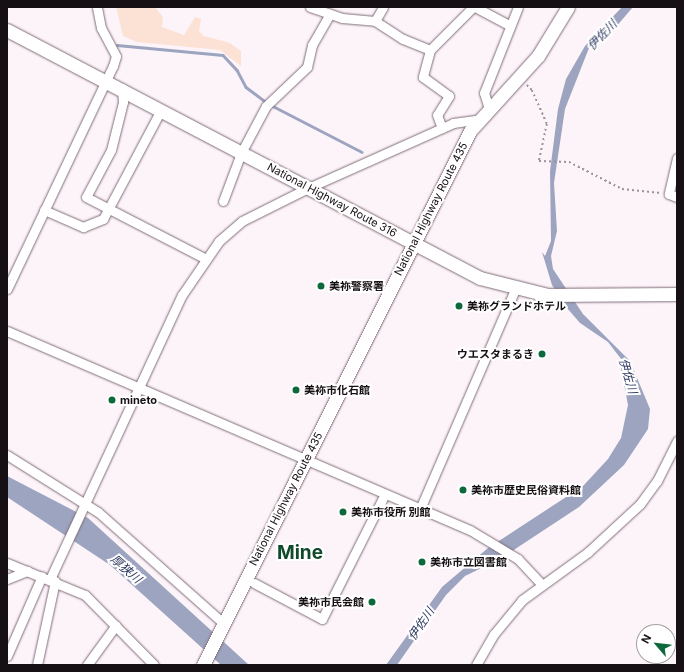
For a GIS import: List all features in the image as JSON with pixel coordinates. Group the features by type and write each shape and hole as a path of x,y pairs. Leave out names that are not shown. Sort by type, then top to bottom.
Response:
{"highway":[{"name":"National Highway Route 435","path":"204,664 305,459 467,138 480,119 518,78 554,34 568,7"},
{"name":"National Highway Route 316","path":"8,34 122,88 241,153 480,278 514,289 547,295 592,297 677,294"}],"street":[{"path":"7,289 107,81 116,56 101,28 96,7"},
{"path":"310,7 330,14 375,21 402,39 430,50"},
{"path":"375,21 383,7"},
{"path":"442,128 437,115 449,96 423,77 430,50 474,7 510,26"},
{"path":"489,109 484,93 518,7"},
{"path":"223,200 241,153 270,100 307,67 312,45 330,14"},
{"path":"122,88 123,102 110,150 86,197 204,258"},
{"path":"44,210 84,227 103,219 161,110"},
{"path":"7,656 49,579 182,295 204,258 242,221 308,188 442,128 480,119"},
{"path":"673,195 677,158"},
{"path":"420,509 514,289"},
{"path":"7,331 491,541 518,559 541,584"},
{"path":"476,665 507,616 541,584 588,552 626,518 673,460 677,442"},
{"path":"7,455 112,524 223,626"},
{"path":"254,583 322,619 385,494"},
{"path":"7,563 85,595 154,665"},
{"path":"7,579 28,571"},
{"path":"37,665 49,579"},
{"path":"88,665 116,625"},
{"path":"94,657 100,665"}],"path":[{"path":"518,78 532,90 547,124 539,161 569,162 622,188 673,195"}],"shaded area":[{"path":"116,7 155,7 163,17 162,27 184,35 195,17 201,19 199,31 204,36 230,43 241,51 241,66 220,50 137,42 123,36"}],"water":[{"name":"伊佐川","path":"622,7 633,7 609,35 589,48 565,109 554,183 557,231 551,256 553,269 583,314 630,361 650,409 648,429 624,465 579,507 500,559 465,576 446,595 397,665 386,665 442,587 488,548 583,486 608,459 621,438 628,405 621,368 625,364 608,342 580,323 567,308 552,285 542,252 545,256 551,241 550,171 558,109 566,79 585,46"},
{"name":"厚狭川","path":"7,476 88,518 249,665 221,665 110,565 7,497"}],"waterway":[{"path":"117,45 223,55 237,70 246,87 267,103"},
{"path":"271,105 362,152"}],"place":[{"name":"美祢警察署","path":"321,286"},
{"name":"美祢グランドホテル","path":"459,306"},
{"name":"ウエスタまるき","path":"542,354"},
{"name":"美袮市化石館","path":"296,390"},
{"name":"mineto","path":"112,400"},
{"name":"美袮市歴史民俗資料館","path":"463,490"},
{"name":"美祢市役所 別館","path":"343,512"},
{"name":"美祢市立図書館","path":"422,562"},
{"name":"美祢市民会館","path":"372,602"}],"district":[{"name":"Mine","path":"300,553"}]}
